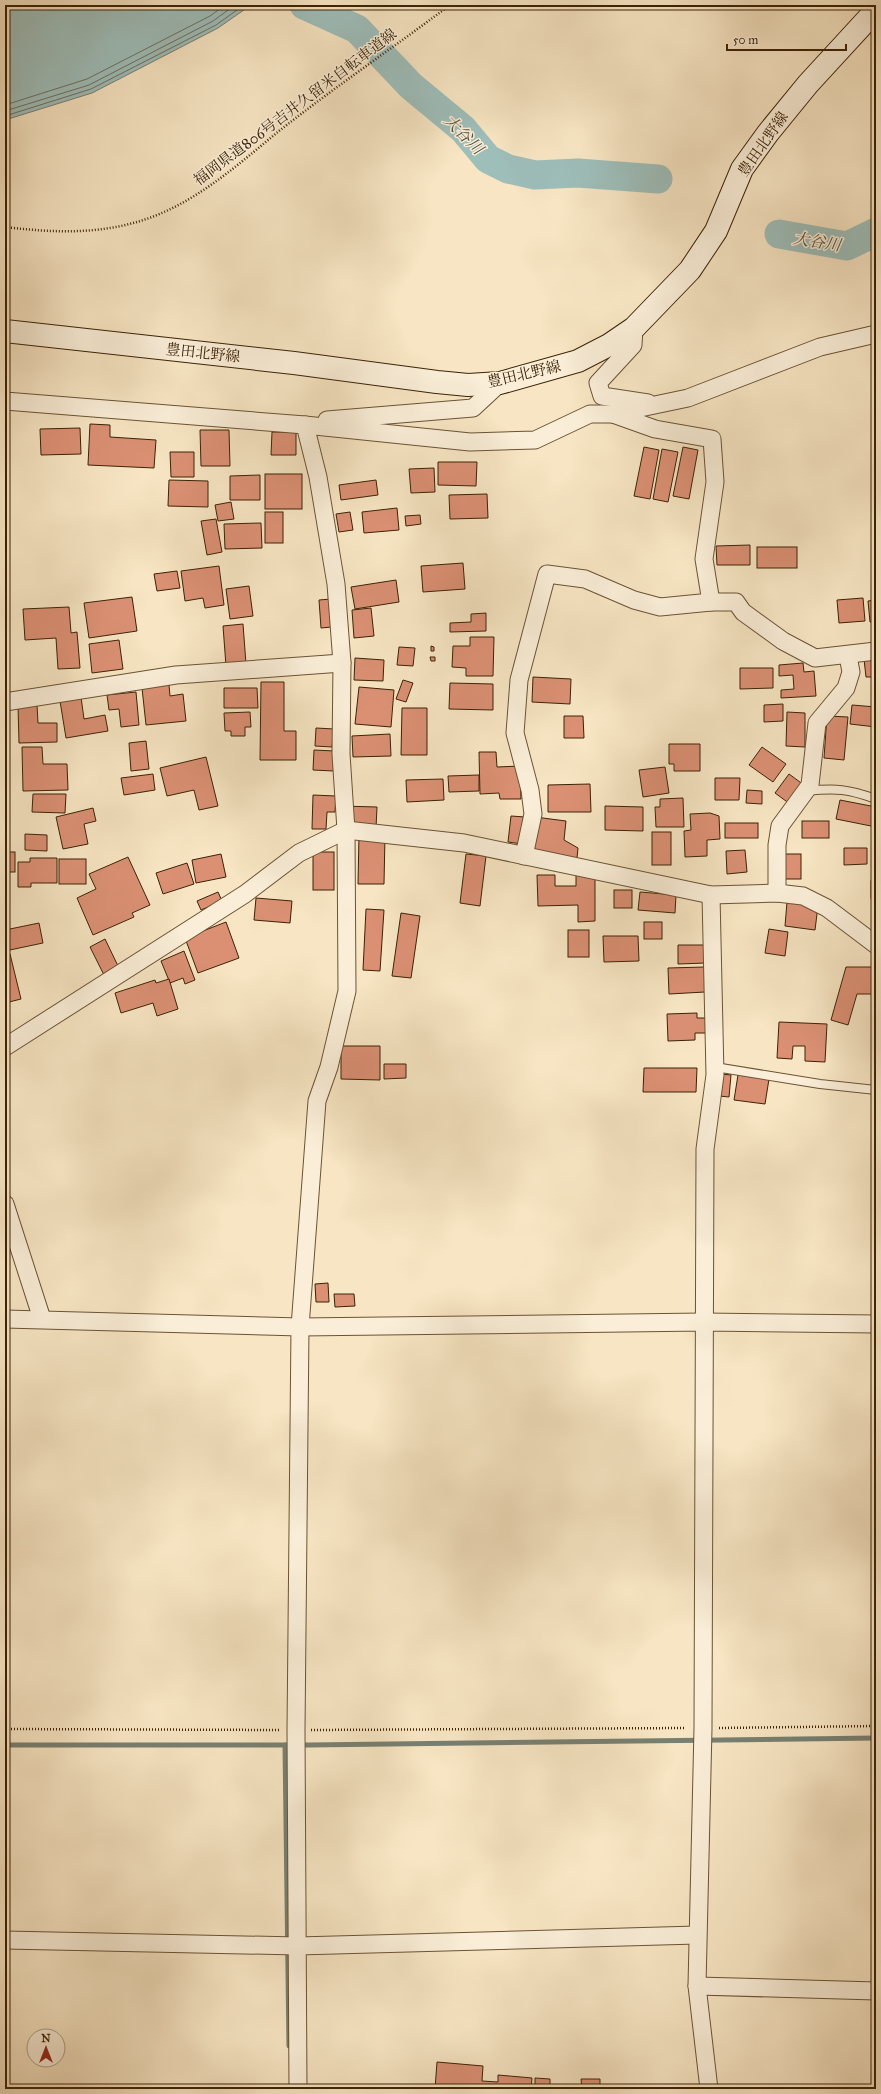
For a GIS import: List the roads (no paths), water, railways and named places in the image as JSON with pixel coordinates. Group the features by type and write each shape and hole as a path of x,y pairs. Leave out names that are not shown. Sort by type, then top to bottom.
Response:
{"main road":[{"name":"豊田北野線","path":"5,331 294,363 468,385 500,383 578,361 609,345 634,328 690,270 716,231 742,169 768,133 808,84 876,10"}],"street":[{"path":"634,328 633,345 598,383 602,396 660,405"},
{"path":"5,401 305,426 470,442 535,440 590,414 612,414 688,398 820,347 876,334"},
{"path":"305,426 328,420 473,408 500,383"},
{"path":"612,414 655,429 712,439 714,482 704,559 711,602"},
{"path":"298,2089 296,1730 300,1326 317,1101 329,1067 347,991 346,830 341,754 342,663 336,584 318,477 305,426"},
{"path":"524,856 532,814 530,790 515,733 519,680 547,574 585,579 634,600 660,607 711,602 736,602 743,612 772,633 815,658 848,656 876,651"},
{"path":"778,893 777,845 780,826 810,785 816,723 846,688 851,672 848,656"},
{"path":"5,702 176,675 342,663"},
{"path":"6,1045 244,894 299,853 346,830 464,843 711,895 778,893 802,896 827,908 876,945"},
{"path":"709,2089 697,1986 697,1935 703,1728 703,1322 705,1149 714,1067 711,895"},
{"path":"5,1204 42,1319"},
{"path":"5,1319 300,1326 703,1322 876,1324"},
{"path":"5,1940 298,1946 697,1935"},
{"path":"697,1986 876,1991"}],"lane":[{"path":"806,791 837,788 854,791 876,799"},
{"path":"714,1067 820,1084 876,1090"}],"water":[{"path":"5,5 251,5 218,28 92,93 5,120"}],"waterway":[{"name":"大谷川","path":"304,5 357,29 411,86 463,129 488,159 508,169 535,175 578,173 658,179"},
{"name":"大谷川","path":"779,234 847,246 876,232"},
{"path":"847,246 876,249"},
{"path":"5,1745 309,1745 876,1738"},
{"path":"285,1745 289,2046"}]}
